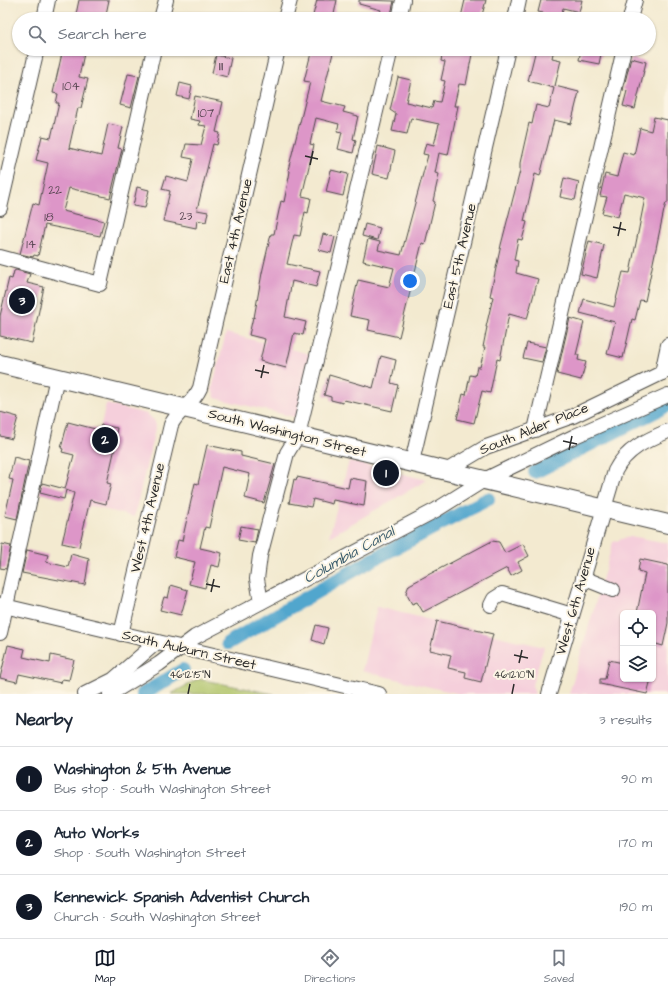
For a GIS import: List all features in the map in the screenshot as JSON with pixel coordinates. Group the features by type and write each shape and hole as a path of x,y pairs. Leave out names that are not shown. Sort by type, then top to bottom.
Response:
{"main road":[{"name":"South Washington Street","path":"0,364 668,524"}],"street":[{"path":"45,12 48,0"},
{"path":"163,12 166,0"},
{"path":"287,12 290,0"},
{"path":"400,12 403,0"},
{"path":"516,12 519,0"},
{"path":"632,12 635,0"},
{"path":"0,208 35,56"},
{"path":"0,257 100,284 152,56"},
{"name":"East 4th Avenue","path":"185,408 197,396 200,388 276,56"},
{"path":"261,602 257,579 260,556 287,453 298,435 389,56"},
{"name":"East 5th Avenue","path":"412,462 506,56"},
{"path":"535,430 622,56"},
{"path":"665,372 668,345"},
{"name":"South Alder Place","path":"446,471 486,447 573,416 665,372"},
{"path":"0,633 3,606 57,377"},
{"path":"110,694 160,664 195,638 436,510 484,480 575,436 668,395"},
{"name":"West 4th Avenue","path":"121,634 170,425 174,417 185,408"},
{"name":"West 6th Avenue","path":"549,694 615,471 625,456 646,441 668,431"},
{"path":"583,578 613,590"},
{"path":"491,605 494,599 502,594 572,615"},
{"name":"South Auburn Street","path":"3,606 157,642 344,690 379,694"},
{"path":"85,694 113,680 157,642"}],"shaded area":[{"path":"226,333 314,355 299,418 215,398 212,389"},
{"path":"106,404 147,414 154,420 156,425 134,517 82,504"},
{"path":"349,461 427,480 329,537"},
{"path":"630,536 668,543 668,694 569,694 613,542"},
{"path":"377,607 544,647 532,685 535,694 460,694 362,671"}],"green space":[{"path":"198,679 274,694 171,694"}],"building":[{"path":"79,0 109,0 106,12 76,12"},
{"path":"317,0 337,0 334,12 314,12"},
{"path":"359,0 394,1 392,12 380,12 381,10 359,4"},
{"path":"465,0 486,0 483,12 462,12"},
{"path":"541,0 582,0 579,12 563,8 562,12 538,12"},
{"path":"61,56 84,56 79,77 88,79 81,108 78,108 69,148 101,156 108,124 123,127 118,148 122,149 110,198 69,188 63,211 104,221 100,236 45,225 38,256 34,255 33,257 20,254 33,203 39,205 48,163 36,160 42,136 51,138 59,103 56,103 58,94 53,93"},
{"path":"216,56 231,58 227,77 212,73"},
{"path":"310,56 332,56 321,101 345,107 343,112 358,116 353,139 356,140 353,153 338,149 342,132 337,131 339,124 316,118 310,144 314,145 302,196 311,198 308,213 305,212 300,236 294,235 287,264 320,271 316,287 292,281 285,317 306,322 303,335 294,333 286,368 260,361 265,339 249,335 253,317 254,318 271,234 274,234 281,201 284,202 290,171 288,170 310,82 304,81"},
{"path":"442,56 472,56 466,85 459,84 454,106 458,106 448,155 439,153 435,173 439,174 433,201 435,202 425,244 422,243 399,337 368,330 370,320 350,316 358,280 389,287 394,268 363,261 368,239 380,242 378,250 401,255 428,155 423,154 426,143 434,145 439,124 411,118 407,134 392,131 396,114 390,110 398,77 411,80 406,102 432,108 434,101 440,102 445,81 441,80 445,62 441,61"},
{"path":"534,56 552,56 552,58 561,60 555,86 579,92 571,124 554,120 540,176 535,174 524,221 527,222 522,240 518,239 514,260 518,261 516,273 538,279 527,319 509,314 500,360 497,359 490,393 482,391 474,423 457,419 463,394 466,395 470,375 475,376 477,367 480,367 485,347 483,347 486,327 493,297 490,296 501,245 520,171 520,163 529,123 532,124 536,105 549,108 554,88 528,81"},
{"path":"580,56 601,56 599,64 579,60"},
{"path":"631,58 646,62 635,109 623,106 627,91 623,90"},
{"path":"128,74 139,76 131,108 120,105"},
{"path":"180,83 192,86 189,99 177,96"},
{"path":"195,96 223,102 216,132 220,133 217,145 213,144 197,210 208,212 206,222 197,220 196,228 163,221 170,191 162,189 166,176 188,182 193,159 183,157 186,144 201,145 206,126 199,125 200,121 190,119"},
{"path":"654,117 668,120 668,203 666,203 664,210 645,301 640,300 635,320 632,319 623,358 607,354 615,322 580,313 584,299 614,307 623,272 630,273 645,198 624,193 618,217 602,213 607,197 600,196 605,174 617,177 623,152 634,155 640,128 651,131"},
{"path":"378,146 395,151 389,178 372,174"},
{"path":"331,170 348,174 343,196 326,192"},
{"path":"564,178 579,182 575,200 560,197"},
{"path":"137,187 149,190 145,208 133,206"},
{"path":"365,224 380,228 377,240 362,236"},
{"path":"323,234 335,237 331,253 319,250"},
{"path":"589,241 604,245 597,278 581,274"},
{"path":"16,270 30,274 27,283 44,287 32,343 0,336 0,316 9,278 12,279 14,271"},
{"path":"570,318 584,322 576,355 579,355 578,360 586,362 581,380 557,374"},
{"path":"527,343 546,347 542,362 523,358"},
{"path":"381,356 396,360 391,383 398,385 392,411 344,400 343,403 331,400 331,397 324,395 329,375 373,388"},
{"path":"0,412 18,417 12,439 0,436"},
{"path":"68,422 99,430 101,425 117,428 115,438 117,439 107,483 111,484 106,504 90,500 79,547 62,543 74,493 66,490 64,499 40,493 42,483 65,489 74,455 62,452 63,449 61,448"},
{"path":"207,445 241,452 241,456 275,464 264,503 245,498 250,474 222,467 209,528 205,527 200,548 222,553 219,567 211,565 205,588 189,584 195,562 174,557 178,540 182,541 195,483 198,484"},
{"path":"14,457 29,461 17,519 5,516 13,480 9,479"},
{"path":"297,477 348,488 350,478 367,481 364,506 333,500 332,504 313,499 311,507 289,503 294,479 296,480"},
{"path":"241,526 258,529 255,543 238,540"},
{"path":"492,541 499,542 505,553 523,544 529,556 518,562 522,570 511,576 507,568 423,612 417,602 412,604 406,593 409,585"},
{"path":"2,544 11,546 6,569 0,568"},
{"path":"27,550 48,555 46,562 68,567 71,554 89,559 85,585 22,573"},
{"path":"640,559 668,565 668,623 663,646 656,644 656,610 638,610 645,573 638,571"},
{"path":"171,585 188,590 181,615 160,610 164,597 168,598"},
{"path":"437,621 493,634 481,682 465,678 466,672 448,668 451,655 430,650"},
{"path":"316,625 328,628 324,644 312,640"},
{"path":"8,645 25,649 23,657 50,663 51,655 74,660 69,680 62,679 61,683 19,674 17,682 0,678"},
{"path":"609,660 620,662 620,682 650,682 647,694 600,684 600,679 605,679"}],"waterway":[{"name":"Columbia Canal","path":"535,472 668,405"},
{"name":"Columbia Canal","path":"228,643 372,560 488,499"},
{"name":"Columbia Canal","path":"143,694 183,670"}],"place":[{"name":"Kennewick Spanish Adventist Church","path":"22,301"},
{"name":"Auto Works","path":"105,440"},
{"name":"Washington & 5th Avenue","path":"386,473"}]}
